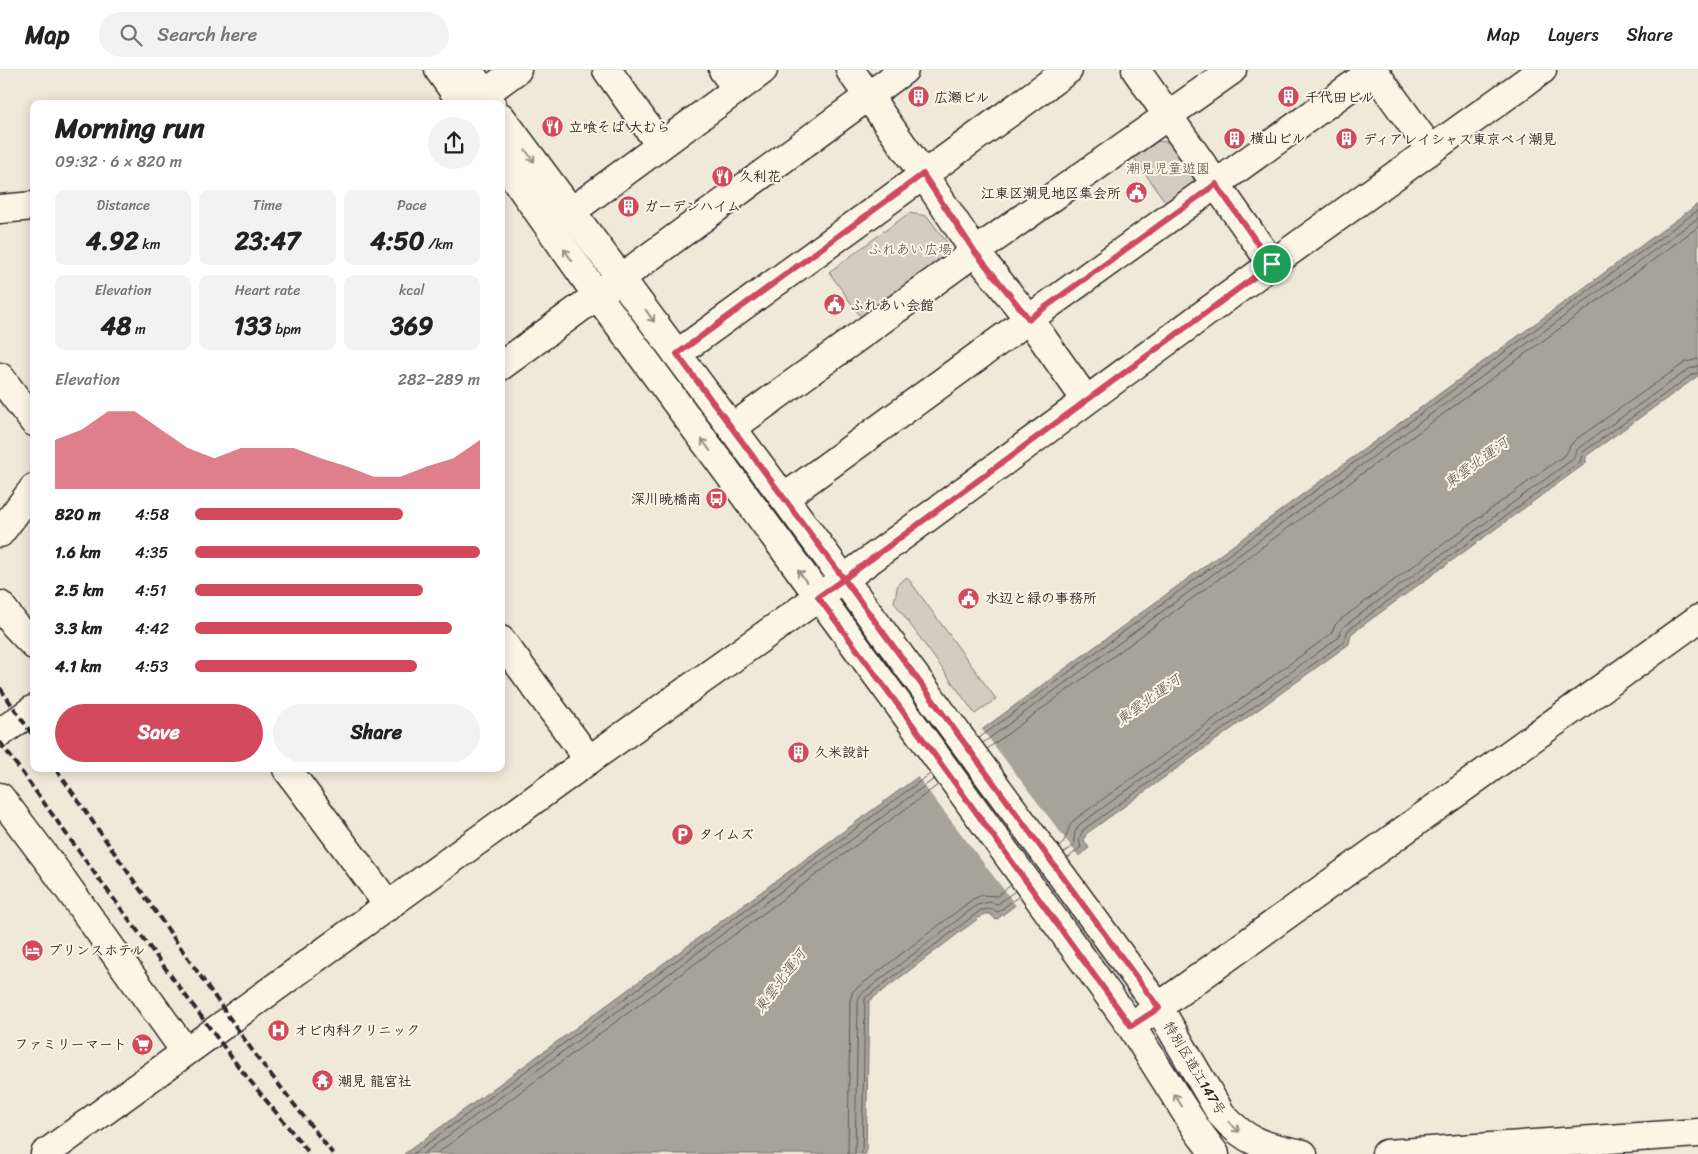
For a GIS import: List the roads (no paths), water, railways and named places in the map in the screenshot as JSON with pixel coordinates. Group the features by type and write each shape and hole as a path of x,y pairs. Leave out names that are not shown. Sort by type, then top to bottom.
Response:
{"street":[{"path":"439,70 479,100"},
{"path":"468,70 479,100"},
{"path":"479,100 516,70"},
{"path":"607,70 660,145"},
{"path":"572,211 660,145 730,79 762,70"},
{"path":"850,70 869,95 975,252 1029,319 1086,400"},
{"path":"505,363 904,70"},
{"path":"677,354 1068,70"},
{"path":"1136,70 1272,264"},
{"path":"732,428 975,252 1232,70"},
{"path":"784,498 1374,70 1430,149"},
{"path":"45,1154 589,760 844,579 1272,264 1542,70"},
{"name":"特別区道江147号","path":"505,122 1159,1008 1221,1114 1233,1128 1244,1136 1261,1144 1303,1154"},
{"path":"505,165 597,295 1131,1026 1196,1130 1215,1154"},
{"path":"0,208 30,206"},
{"path":"0,377 30,417"},
{"path":"0,532 30,493"},
{"path":"0,605 30,641"},
{"path":"1131,1026 1159,1008 1698,618"},
{"path":"505,645 589,760"},
{"path":"0,733 30,712"},
{"path":"289,772 389,906"},
{"path":"0,797 186,1051"},
{"path":"1386,1154 1698,1133"}],"water":[{"name":"東雲北運河","path":"1698,204 1698,376 1586,456 1586,463 1351,634 1349,644 1086,834 1084,840 1089,848 996,920 990,914 984,914 869,1001 866,1154 404,1154"}],"railway":[{"path":"0,688 30,731"},
{"path":"0,742 238,1066 310,1154"},
{"path":"58,772 254,1053 333,1154"}],"place":[{"name":"広瀬ビル","path":"918,97"},
{"name":"千代田ビル","path":"1289,97"},
{"name":"立喰そば 大むら","path":"553,127"},
{"name":"横山ビル","path":"1234,138"},
{"name":"ディアレイシャス東京ベイ潮見","path":"1347,139"},
{"name":"久利花","path":"723,176"},
{"name":"江東区潮見地区集会所","path":"1137,193"},
{"name":"ガーデンハイム","path":"628,206"},
{"name":"ふれあい会館","path":"834,305"},
{"name":"深川暁橋南","path":"717,499"},
{"name":"水辺と緑の事務所","path":"969,598"},
{"name":"久米設計","path":"798,752"},
{"name":"タイムズ","path":"683,834"},
{"name":"プリンスホテル","path":"32,950"},
{"name":"オビ内科クリニック","path":"278,1030"},
{"name":"ファミリーマート","path":"143,1044"},
{"name":"潮見 龍宮社","path":"322,1081"}],"park label":[{"name":"潮見児童遊園","path":"1168,168"},
{"name":"ふれあい広場","path":"910,249"}]}
